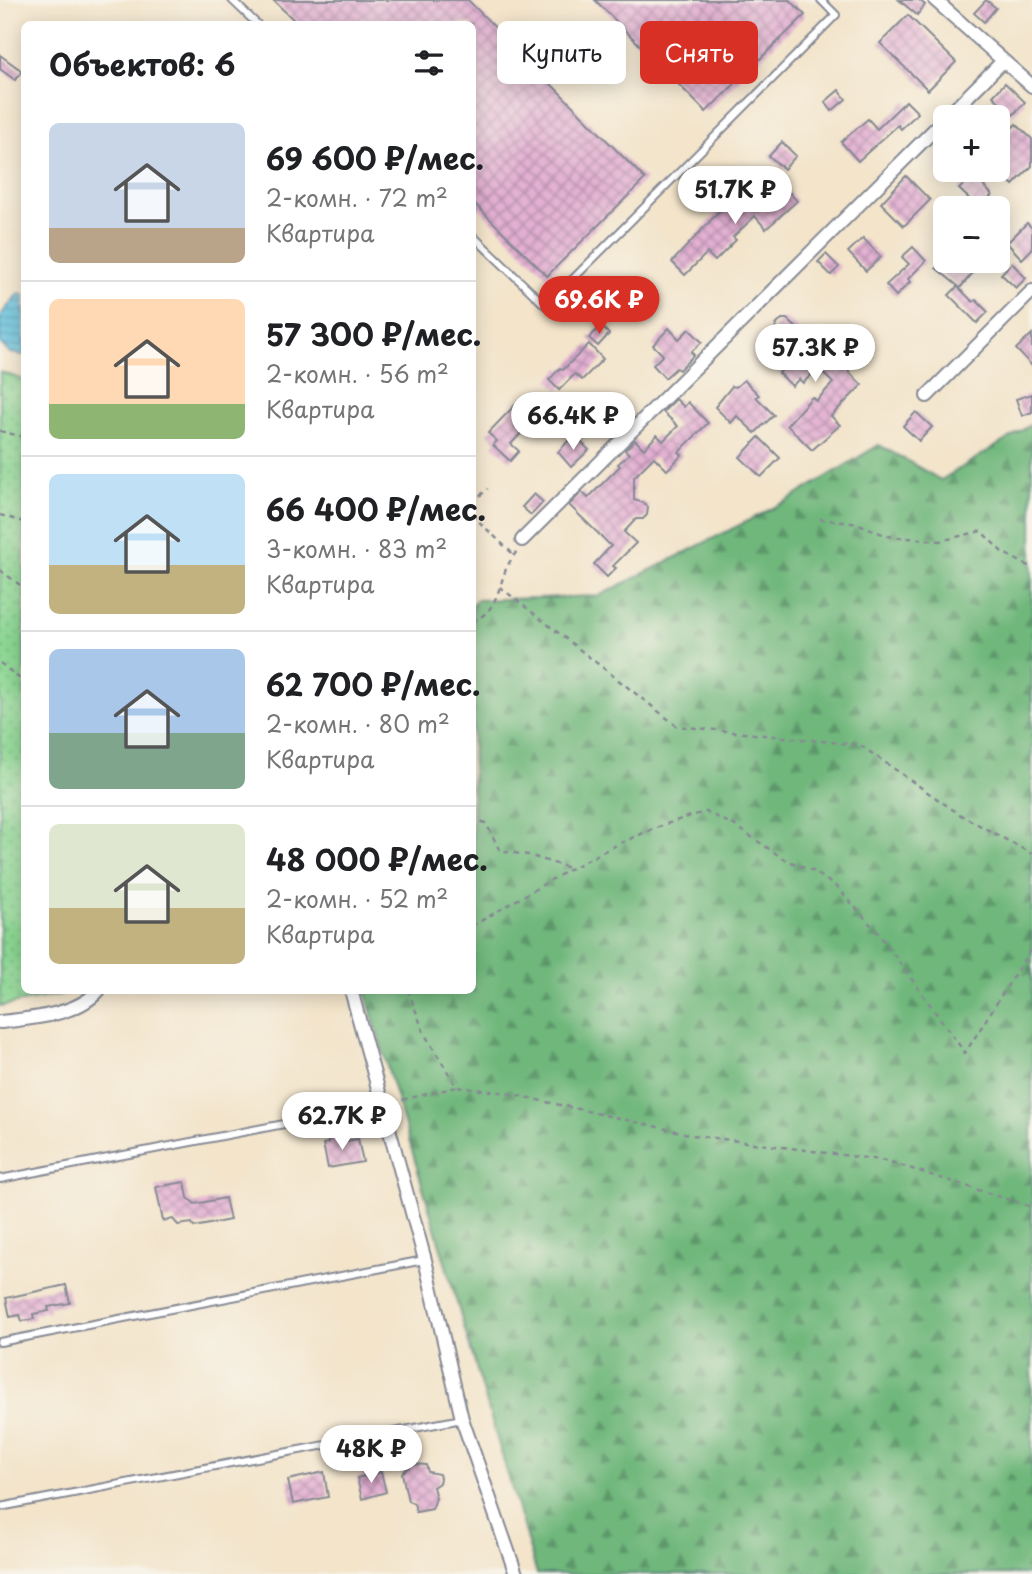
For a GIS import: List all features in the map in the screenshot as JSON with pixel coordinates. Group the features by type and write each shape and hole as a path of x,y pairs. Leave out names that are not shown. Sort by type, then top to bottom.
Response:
{"street":[{"path":"935,0 1032,86"},
{"path":"959,105 1002,62"},
{"path":"522,540 933,131"},
{"path":"927,396 1032,291"},
{"path":"0,1022 30,1019 63,1011 96,994"},
{"path":"352,994 425,1260 462,1419 516,1574"}],"lane":[{"path":"232,0 254,21"},
{"path":"476,239 546,306 836,15 821,0"},
{"path":"0,1178 382,1105"},
{"path":"0,1342 425,1260"},
{"path":"0,1507 462,1419"}],"path":[{"path":"0,431 21,436"},
{"path":"476,499 488,489"},
{"path":"0,515 21,521"},
{"path":"476,519 514,555"},
{"path":"820,519 859,524 887,536 940,541 981,531 1002,552 1032,568"},
{"path":"476,620 495,603 507,566 522,540"},
{"path":"0,570 21,586"},
{"path":"500,587 677,726 860,745 959,814 1032,854"},
{"path":"0,663 21,677"},
{"path":"476,924 617,842 676,819 706,812 734,825 784,859 813,871 838,888 879,934 965,1053 1032,947"},
{"path":"476,820 486,823 500,851 528,855 572,869"},
{"path":"409,994 424,1033 457,1087"},
{"path":"382,1105 457,1087 507,1093 693,1135 887,1161 1032,1207"}],"green space":[{"path":"0,372 21,379 21,994 63,994 0,1006"},
{"path":"1032,424 1032,1574 537,1574 366,994 476,994 476,600 599,596 785,502 879,445 941,480"}],"water":[{"path":"21,294 21,355 10,353 0,343 0,316"}],"building":[{"path":"273,0 468,0 497,29 497,84 551,84 645,179 547,276 476,205 476,21 295,21"},
{"path":"595,0 790,0 805,15 758,61 758,21 640,21 640,45 626,31 626,21 616,21"},
{"path":"899,0 919,0 925,5 917,15"},
{"path":"986,0 996,8 984,22 974,13"},
{"path":"908,15 956,62 928,90 880,43"},
{"path":"0,55 21,72 15,80 0,69"},
{"path":"1005,83 1025,102 1013,115 1010,105 1002,105 993,96"},
{"path":"678,84 735,84 706,112"},
{"path":"839,90 846,99 832,111 825,102"},
{"path":"906,101 918,113 901,129 898,125 858,161 841,142 868,119 877,129"},
{"path":"1016,124 1032,139 1032,166 1013,185 1010,182 1010,130"},
{"path":"782,142 796,156 784,169 769,156"},
{"path":"906,176 930,200 904,226 881,203"},
{"path":"777,179 797,201 766,229 755,216 733,237 736,240 715,261 707,253 685,275 672,262 724,206 734,216"},
{"path":"966,182 980,182 992,195 966,196 959,189"},
{"path":"1027,223 1032,228 1032,249 1022,259 1010,246 1010,240"},
{"path":"863,238 881,257 866,271 848,252"},
{"path":"913,247 926,261 896,296 886,285 909,264 902,257"},
{"path":"826,254 839,267 831,275 818,262"},
{"path":"1012,263 1026,278 1016,288 1001,274 1010,273"},
{"path":"942,273 973,273 960,288 958,287 988,312 977,323 949,295 958,286"},
{"path":"782,319 787,319 817,347 821,343 862,385 831,416 840,425 812,450 787,425 812,397 816,401 833,383 818,368 803,383 799,379 792,386 779,373 786,366 780,361 792,348 775,331 776,325"},
{"path":"601,326 609,334 598,346 589,338"},
{"path":"669,328 679,339 689,329 702,342 691,352 694,355 679,370 676,368 665,378 653,365 663,355 653,345"},
{"path":"1032,334 1032,366 1016,349"},
{"path":"589,344 603,359 582,380 575,374 559,390 549,380"},
{"path":"744,380 774,415 755,433 737,416 731,423 715,407 732,386 736,387"},
{"path":"1032,394 1032,412 1022,416 1016,399"},
{"path":"676,399 684,407 688,402 708,423 679,452 682,455 667,470 654,457 634,477 634,500 648,507 647,515 643,519 636,519 624,532 636,543 613,566 616,568 607,577 594,564 611,546 569,505 582,492 588,498 620,466 618,464 629,454 625,450 635,440 644,449 657,435 663,441 678,426 663,412"},
{"path":"518,402 535,418 511,444 519,451 510,461 493,445 497,441 488,433"},
{"path":"916,412 932,427 919,441 903,426"},
{"path":"759,437 780,458 761,477 740,457"},
{"path":"571,438 575,442 578,439 589,450 571,467 558,452"},
{"path":"534,494 543,502 531,515 522,507"},
{"path":"345,1136 346,1141 358,1139 363,1162 328,1168 323,1144"},
{"path":"185,1182 188,1198 195,1204 225,1198 230,1220 194,1227 192,1223 178,1225 173,1219 163,1221 156,1187"},
{"path":"66,1285 70,1303 48,1307 49,1311 33,1314 34,1319 22,1321 20,1315 10,1317 6,1298"},
{"path":"414,1464 426,1465 428,1472 439,1474 439,1483 433,1487 436,1498 432,1509 416,1512 414,1503 408,1501 402,1473"},
{"path":"324,1472 328,1497 293,1504 288,1480"},
{"path":"381,1472 386,1492 362,1499 357,1478"}]}
